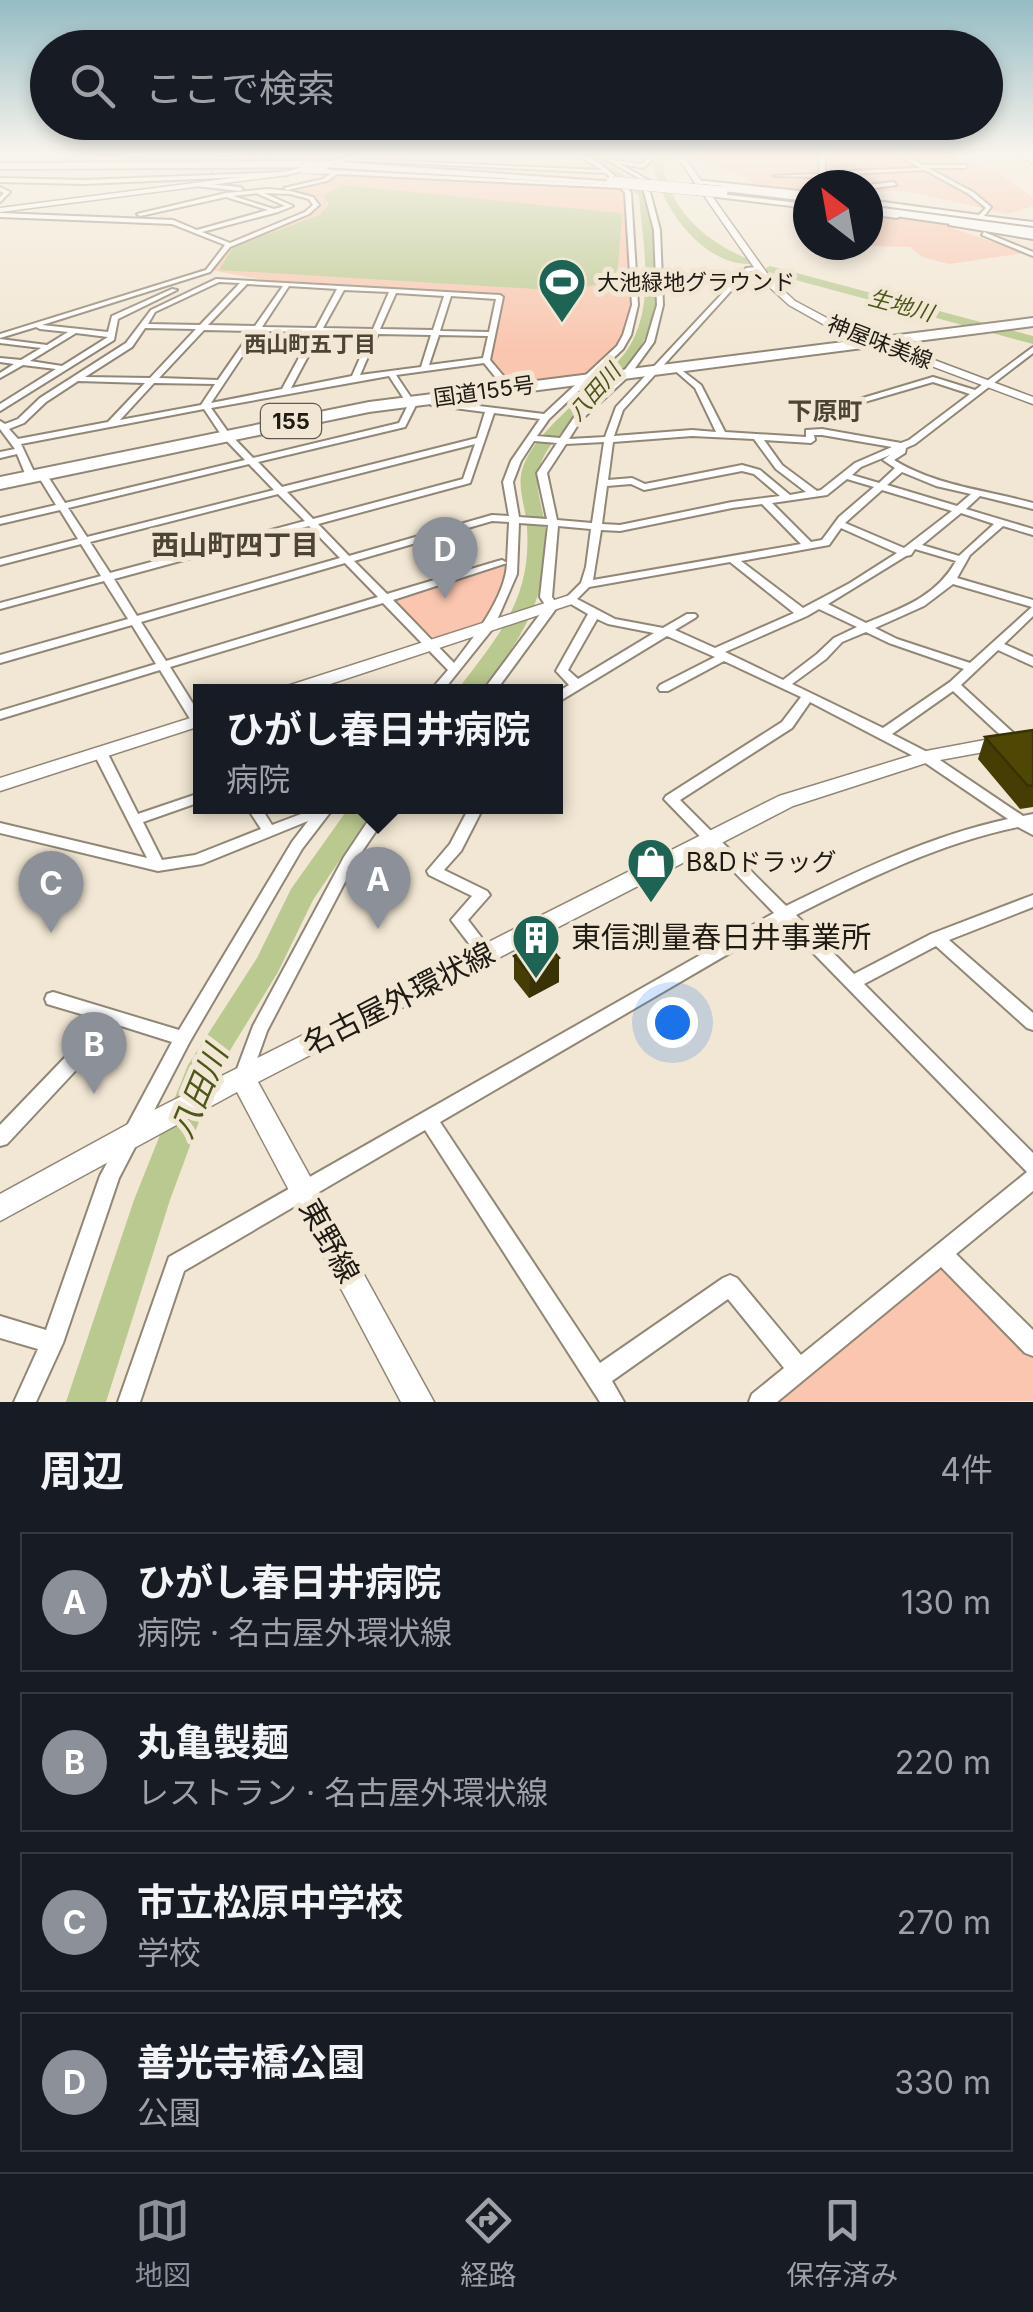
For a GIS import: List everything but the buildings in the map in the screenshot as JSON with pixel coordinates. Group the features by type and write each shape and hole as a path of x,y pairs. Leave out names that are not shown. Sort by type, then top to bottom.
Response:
{"highway":[{"path":"963,219 1033,230"},
{"name":"国道155号","path":"0,483 225,434 410,401 1033,322"}],"main road":[{"name":"神屋味美線","path":"723,219 759,269 792,303 875,342 1033,401"},
{"path":"311,684 570,600"},
{"path":"0,785 193,723"},
{"name":"名古屋外環状線","path":"0,1208 159,1120 711,838 814,790 926,758 1024,738"},
{"name":"東野線","path":"234,1084 302,1192 418,1402"}],"street":[{"path":"130,219 184,226 212,236 226,248"},
{"path":"184,226 212,219"},
{"path":"198,231 247,219"},
{"path":"212,236 284,219"},
{"path":"74,313 115,318 172,290 184,292 211,274 226,248 290,219"},
{"path":"442,684 488,626 512,574 516,522 508,482 530,438 546,417 620,348 635,305 632,219"},
{"path":"494,684 552,606 546,597 551,526 542,473 578,418 627,373 650,342 660,305 656,219"},
{"path":"941,219 1033,230"},
{"path":"985,219 1033,230"},
{"path":"969,225 1033,254"},
{"path":"759,269 746,270 619,409 610,438 586,584 570,600 594,614 653,633 662,632 786,684 926,758 1028,824"},
{"path":"0,338 211,274 287,285 500,297 486,360"},
{"path":"193,710 85,540 2,426 21,422 43,400 129,345 153,311 218,280 268,283"},
{"path":"112,423 245,282"},
{"path":"204,406 287,285"},
{"path":"285,391 341,288"},
{"path":"355,378 393,292"},
{"path":"424,368 448,295"},
{"path":"0,408 112,335 115,318"},
{"path":"34,326 112,335"},
{"path":"143,326 491,334"},
{"path":"0,376 76,331"},
{"path":"0,338 49,347"},
{"path":"0,659 492,518 551,526 620,528 764,500 816,496 858,465 900,446 1033,350"},
{"path":"0,360 63,368"},
{"path":"0,455 18,446 112,423 355,378 486,360"},
{"path":"486,360 508,387"},
{"path":"675,367 698,387 722,436"},
{"path":"0,521 402,425 410,401 391,373"},
{"path":"77,378 221,382"},
{"path":"810,415 933,379 976,393"},
{"path":"431,398 434,403 546,417"},
{"path":"204,406 225,434 455,670"},
{"path":"0,606 467,481 490,410"},
{"path":"530,438 561,442 692,433 811,440 809,432 822,432 900,446"},
{"path":"757,437 779,467 816,496"},
{"path":"0,562 480,440"},
{"path":"900,446 902,451 888,460 900,469 977,494 1033,506"},
{"path":"692,466 702,476"},
{"path":"757,472 779,467"},
{"path":"604,482 632,481 644,487 742,468 757,472 788,498"},
{"path":"586,584 824,544 840,524 868,502 878,486 900,469"},
{"path":"846,476 1033,532"},
{"path":"664,688 720,654 820,606 911,550 977,494"},
{"path":"764,500 809,546"},
{"path":"786,684 810,662 833,649 838,640 920,604 951,580 960,559 1001,523"},
{"path":"840,524 911,550 960,559"},
{"path":"734,560 802,614"},
{"path":"0,715 502,563"},
{"path":"883,734 954,685 1033,607 951,580"},
{"path":"820,606 972,668"},
{"path":"577,685 562,671 594,614"},
{"path":"563,694 691,616"},
{"path":"998,645 1033,662"},
{"path":"954,685 1024,738"},
{"path":"808,696 787,724 671,799 1033,1166"},
{"path":"100,752 158,866"},
{"path":"135,820 193,799"},
{"path":"259,814 270,832"},
{"path":"0,828 158,866 197,860 316,814"},
{"path":"26,1402 52,1342 110,1176 183,1038 297,846 322,814"},
{"path":"234,1084 352,857 381,814"},
{"path":"473,814 456,847 434,871 482,895 460,920 486,954"},
{"path":"129,1402 176,1264 783,915 863,874 1028,824"},
{"path":"851,984 937,938 1033,901"},
{"path":"937,938 1033,1023"},
{"path":"53,999 183,1038"},
{"path":"0,1138 114,1018"},
{"path":"429,1120 614,1402"},
{"path":"760,1402 1033,1179"},
{"path":"942,1254 1033,1345"},
{"path":"598,1378 730,1286 799,1370"},
{"path":"0,1327 52,1342"}],"shaded area":[{"path":"291,219 629,219 633,265 630,317 623,340 610,358 591,372 507,382 490,358 503,297 280,283 211,270 223,251"},
{"path":"308,219 622,219 617,279 570,291 219,270 233,247"},
{"path":"883,219 941,224 1024,253 949,264 922,257 910,247 883,246"},
{"path":"510,562 497,601 483,624 435,639 390,598"},
{"path":"940,1268 950,1269 1033,1353 1033,1401 779,1402"}],"waterway":[{"name":"八田川","path":"473,684 510,637 534,576 536,528 529,485 534,460 561,425 630,356 641,337 650,304 646,219"},
{"name":"生地川","path":"682,219 714,247 746,262"},
{"name":"生地川","path":"770,270 1033,340"},
{"name":"八田川","path":"86,1402 152,1200 204,1065 268,964 301,896 358,814"}],"place":[{"name":"大池緑地グラウンド","path":"562,324"},
{"name":"善光寺橋公園","path":"445,599"},
{"name":"B&Dドラッグ","path":"651,904"},
{"name":"ひがし春日井病院","path":"378,929"},
{"name":"市立松原中学校","path":"51,933"},
{"name":"東信測量春日井事業所","path":"536,980"},
{"name":"丸亀製麺","path":"94,1094"}],"district":[{"name":"西山町五丁目","path":"310,344"},
{"name":"下原町","path":"825,411"},
{"name":"西山町四丁目","path":"235,545"}]}
